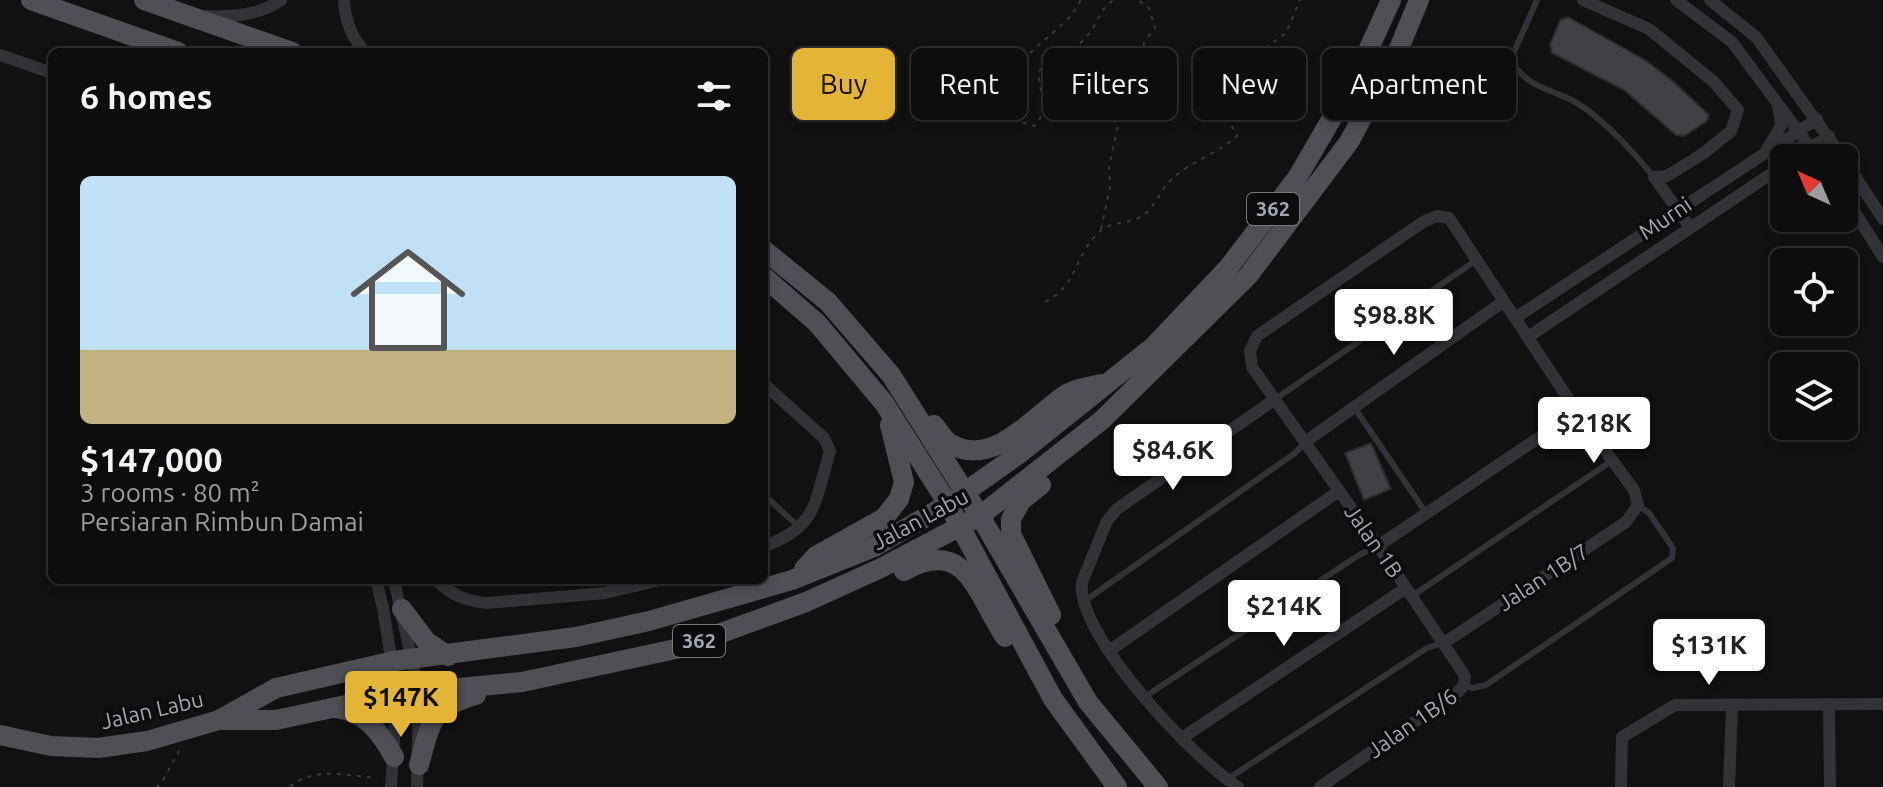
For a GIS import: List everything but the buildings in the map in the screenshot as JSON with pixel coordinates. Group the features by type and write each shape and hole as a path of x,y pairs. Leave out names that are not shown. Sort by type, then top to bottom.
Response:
{"main road":[{"path":"31,0 167,48"},
{"path":"144,0 280,48"},
{"name":"Jalan Labu","path":"0,735 51,746 98,748 147,741 219,720 276,688 402,661 576,637 649,621 792,580 874,547 1019,454 1154,346 1228,268 1297,178 1356,77 1391,0"},
{"name":"Jalan Labu","path":"219,720 276,720 397,694 522,682 680,648 806,602 980,516 1128,397 1248,276 1349,142 1398,51 1419,0"},
{"path":"768,253 828,302 864,342 893,397 956,497 980,516 1088,702 1158,787"},
{"path":"768,280 801,307 863,375 950,444 971,450 994,446 1025,430 1068,393 1109,382"},
{"path":"792,580 816,556 884,518 899,499 904,482 893,397"},
{"path":"1066,663 1042,594 1011,534 1011,519 1021,501 1109,426 1128,397"},
{"path":"956,497 961,527 1039,675 1117,787"},
{"path":"806,602 837,600 898,574 924,559 943,559 956,564 971,578 1002,632 1039,675"},
{"path":"402,609 426,641 448,656"},
{"path":"419,765 430,725 440,711 453,701 522,682"},
{"path":"324,708 354,712 364,719 385,741 394,757"}],"street":[{"path":"184,15 231,17 270,9 281,0"},
{"path":"344,0 345,18 361,48"},
{"path":"1583,0 1649,29 1714,82 1738,110 1731,131 1704,153 1667,176 1654,177"},
{"path":"1676,0 1732,42 1808,144"},
{"path":"1710,0 1756,37 1834,144"},
{"path":"0,55 48,72"},
{"path":"1762,154 1781,126 1777,100"},
{"name":"Murni","path":"1515,318 1817,119"},
{"path":"1822,144 1829,136"},
{"name":"Murni","path":"1528,337 1770,175"},
{"path":"1654,177 1690,227"},
{"path":"1858,181 1883,219"},
{"name":"Jalan 1B","path":"1464,685 1465,676 1444,643 1252,367 1250,351 1257,336 1423,222 1437,216 1449,218 1476,260"},
{"path":"1858,217 1883,257"},
{"path":"1476,260 1577,412 1634,490 1638,505"},
{"path":"1586,271 1598,289"},
{"path":"768,291 801,307"},
{"path":"1305,442 1504,301"},
{"path":"768,388 828,445 830,451 811,514 800,528 785,539 768,545"},
{"path":"1232,783 1143,698 1109,651 1083,602 1082,582 1107,521 1117,509 1274,400"},
{"path":"1378,546 1577,412"},
{"path":"1109,651 1339,491"},
{"name":"Jalan 1B/7","path":"1444,643 1626,522 1638,505"},
{"path":"377,584 402,661 419,692 417,787"},
{"path":"391,783 402,661 402,609 395,584"},
{"path":"441,584 459,597 487,603 605,593 643,584"},
{"path":"1182,738 1409,592"},
{"name":"Jalan 1B/6","path":"1320,787 1464,685"},
{"path":"1829,704 1830,787"},
{"path":"1621,787 1622,737 1675,705 1883,704"},
{"path":"1729,787 1732,705"}],"lane":[{"path":"1537,0 1510,61 1522,78 1581,105 1627,145 1654,177"},
{"path":"1274,400 1476,260"},
{"path":"1354,407 1426,513"},
{"path":"1083,602 1295,453 1305,442"},
{"path":"1409,592 1613,460"},
{"path":"768,499 800,528"},
{"path":"1464,685 1473,688 1486,685 1672,558 1673,548 1649,513 1638,505"},
{"path":"1143,698 1359,555 1378,546"},
{"path":"1232,783 1427,648 1444,643"}],"path":[{"path":"1080,0 1066,21 1021,61 1007,96 991,113 1035,126 1043,116 1045,106 1039,71 1083,41 1107,4 1114,0"},
{"path":"1101,231 1110,187 1109,167 1127,85 1142,55 1144,42 1155,28 1149,8 1138,0"},
{"path":"1045,302 1056,297 1066,286 1087,246 1101,231 1115,223 1142,216 1170,180 1237,136 1222,114 1224,109 1235,98 1249,93 1251,85 1244,71 1263,50 1286,33 1300,0"},
{"path":"156,787 161,784 192,728"},
{"path":"290,787 298,780 322,773 391,783"}]}
